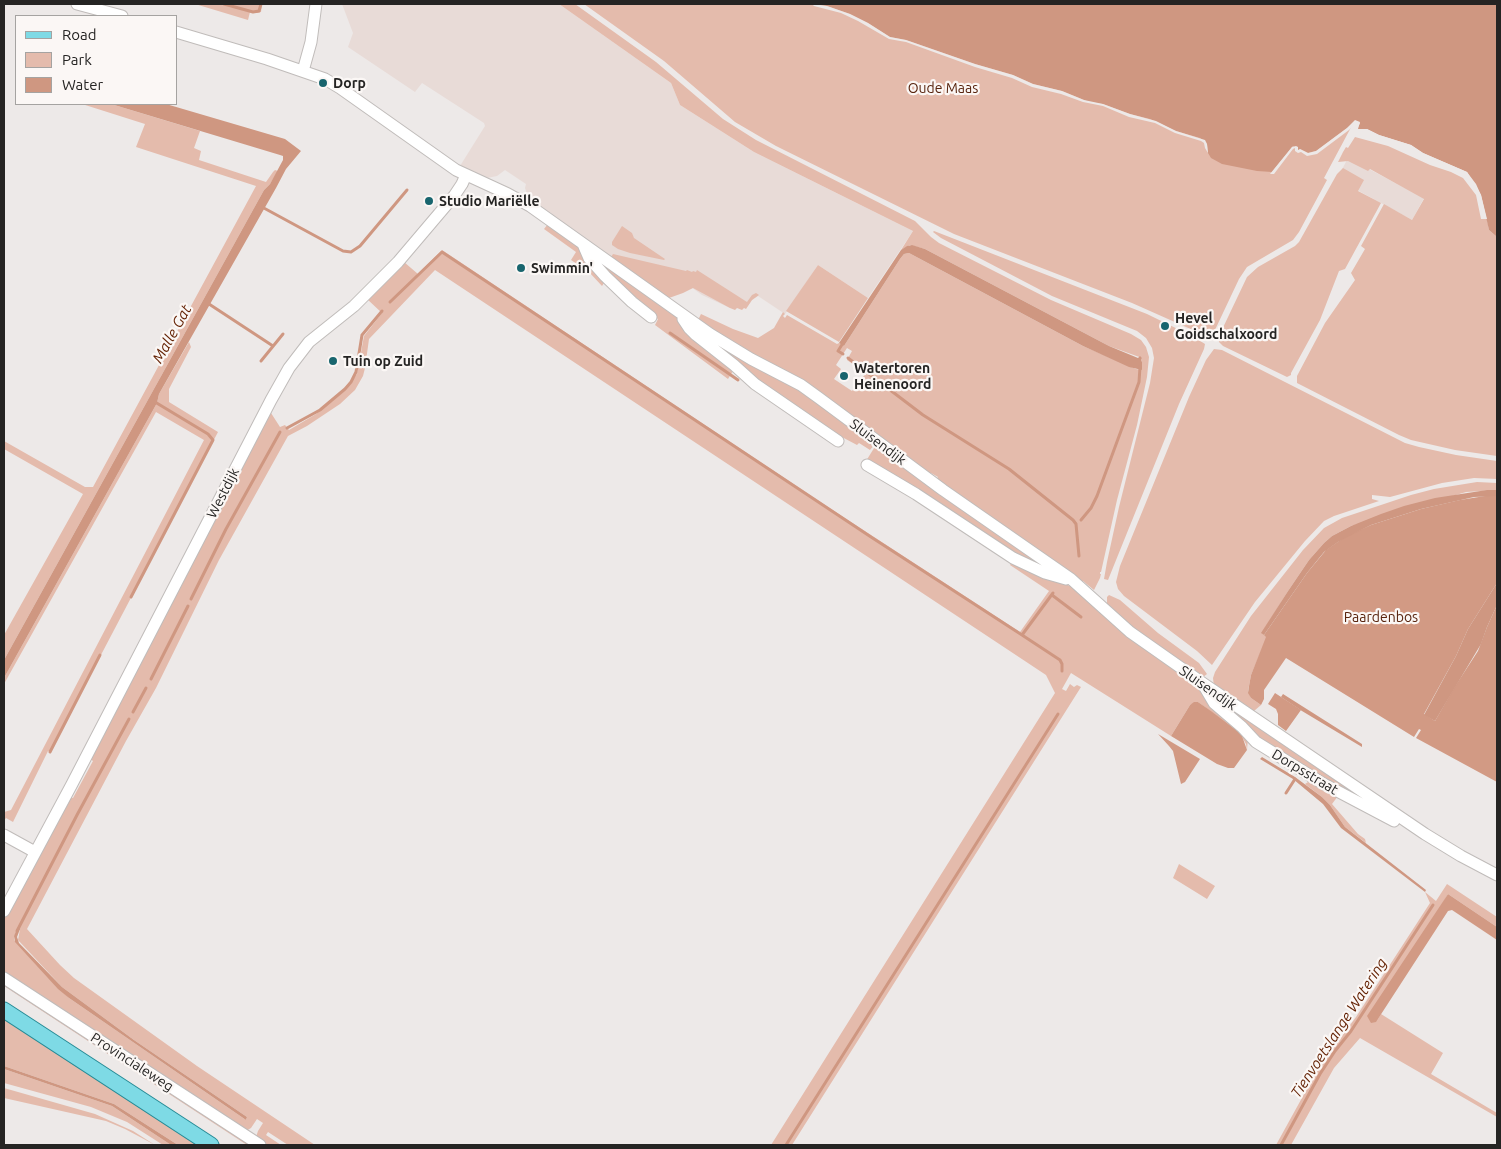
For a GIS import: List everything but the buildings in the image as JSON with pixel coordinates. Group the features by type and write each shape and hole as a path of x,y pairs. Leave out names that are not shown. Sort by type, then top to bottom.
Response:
{"main road":[{"name":"Provincialeweg","path":"4,1010 211,1145"}],"street":[{"path":"77,4 118,15"},
{"path":"304,71 311,42 316,4"},
{"name":"Sluisendijk","path":"178,33 304,71 330,82 466,175 518,198 734,349 810,391 943,490 1071,579 1136,637 1254,719"},
{"name":"Westdijk","path":"4,911 289,368 309,342 354,306 404,256 454,196 466,175"},
{"name":"Sluisendijk","path":"582,243 589,258 605,276 652,318"},
{"name":"Sluisendijk","path":"680,313 692,332 751,381 838,441"},
{"name":"Sluisendijk","path":"867,465 916,494 1013,558 1045,573 1071,579"},
{"name":"Dorpsstraat","path":"1204,684 1214,703 1256,742 1333,790 1398,823 1425,834"},
{"name":"Dorpsstraat","path":"1254,719 1425,834 1497,875"},
{"path":"4,835 35,852"},
{"name":"Provincialeweg","path":"4,978 260,1145"}],"shaded area":[{"path":"342,4 559,4 671,83 680,105 754,152 913,231 868,298 818,265 785,314 758,296 747,307 730,308 702,295 691,287 666,296 528,197 525,188 526,184 505,170 497,176 487,178 460,166 485,126 484,123 422,83 415,92 348,47 353,33"},
{"path":"1348,158 1424,198 1412,220 1337,179"}],"green space":[{"path":"195,4 262,4 261,12 250,12 248,20"},
{"path":"559,4 575,4 656,62 723,119 756,140 915,221 939,243 1051,300 1141,340 1146,347 1149,357 1147,377 1101,574 1094,590 936,480 938,477 931,473 929,475 765,362 698,320 701,314 758,338 774,328 783,312 785,318 787,315 837,344 839,343 844,346 900,259 904,254 909,253 1083,346 1142,370 1142,358 1109,346 925,249 910,245 901,250 913,231 754,152 680,105 671,83","holes":["847,348 852,351 847,360 866,373 852,391 834,379 841,369 836,365"]},
{"name":"Oude Maas","path":"584,4 953,4 1356,118 1324,178 1327,180 1299,232 1293,240 1247,267 1239,279 1214,332 1210,335 1204,335 1132,303 954,234 776,146 735,122 664,61"},
{"path":"85,105 114,105 200,131 194,148 201,151 199,160 266,182 275,170 278,171 264,190 4,660 4,635 83,494 4,449 4,441 85,487 93,487 256,186 136,147 145,124"},
{"path":"1355,137 1388,146 1463,178 1476,195 1481,219 1487,219 1489,230 1497,237 1497,456 1455,450 1411,440 1297,383 1297,376 1325,323 1355,280 1351,273 1365,249 1361,246 1384,204 1412,220 1424,199 1370,169 1368,171 1348,161 1338,162 1346,147 1348,148"},
{"path":"1343,168 1364,180 1358,191 1381,203 1345,269 1339,271 1320,320 1291,375 1287,377 1223,346 1219,342 1219,336 1247,277 1258,267 1299,242 1337,174"},
{"path":"548,224 578,247 606,280 602,286 589,272 571,260 576,252 544,229"},
{"path":"622,226 632,233 634,238 665,259 630,253 612,245"},
{"path":"934,231 1147,314 1205,344 1108,580 1104,579 1107,562 1150,383 1154,358 1152,348 1146,338 1137,331 1052,296 941,238"},
{"path":"442,250 828,507 1020,632 1049,591 1010,565 1012,562 1041,577 1074,587 1200,690 1248,738 1247,750 1246,744 1239,732 1198,702 1190,705 1171,736 1071,673 1062,689 1066,691 1070,684 1074,687 1077,685 1081,687 792,1145 771,1145 1055,693 1046,675 435,270 369,339 363,376 355,390 340,404 288,436 219,560 156,688 27,929 74,978 197,1066 315,1145 288,1145 268,1132 266,1135 281,1145 268,1145 256,1137 263,1123 257,1119 251,1128 246,1131 4,973 4,918 69,797 73,798 93,761 89,758 268,414 271,413 280,427 285,425 289,430 316,414 345,390 357,374 364,336 382,313 367,299 404,262 418,274","holes":["20,929 18,940 62,987 134,1040 247,1117 246,1120 69,998 14,940 14,936"]},
{"path":"589,254 675,315 733,371 728,379 655,325 658,319 642,309"},
{"path":"613,254 686,271 696,272 697,270 747,302 752,295 756,293 759,295 752,300 746,309 742,310 730,308 693,288 669,298 610,259"},
{"path":"818,265 868,298 839,342 786,311"},
{"path":"701,337 718,343 806,393 875,444 870,450 823,427"},
{"path":"189,342 191,347 169,389 169,402 218,432 50,752 48,751 13,822 6,818 4,821 4,812 11,810 204,440 156,412 4,684 4,678"},
{"path":"1214,349 1222,350 1405,443 1456,455 1497,461 1497,479 1474,478 1442,483 1390,497 1372,495 1372,499 1379,501 1324,521 1255,602 1212,665 1197,651 1124,596 1118,589 1116,582 1120,566 1189,397 1206,360"},
{"path":"876,445 1056,573 1028,563 866,461"},
{"path":"1477,482 1497,483 1497,490 1466,492 1351,526 1332,536 1309,560 1262,633 1267,637 1251,675 1248,691 1251,698 1261,705 1254,711 1214,687 1213,678 1215,672 1251,616 1303,550 1324,528 1342,518 1411,495"},
{"name":"Paardenbos","path":"1485,496 1497,496 1497,583 1468,629 1456,656 1424,714 1435,721 1478,651 1497,605 1497,782 1416,738 1421,730 1419,729 1414,737 1286,658 1264,690 1264,699 1261,705 1251,698 1248,693 1251,675 1266,637 1264,635 1307,573 1326,550 1345,537 1371,525 1421,509"},
{"path":"1109,595 1120,600 1158,633 1199,663 1207,674 1203,677 1140,635 1107,604 1107,597"},
{"path":"1275,693 1301,710 1286,731 1278,725 1276,709 1268,704"},
{"path":"1217,699 1392,815 1262,744"},
{"path":"1198,702 1211,711 1242,736 1247,750 1234,768 1217,764 1171,736 1190,705"},
{"path":"1158,734 1200,759 1185,782 1181,784 1173,751"},
{"path":"1308,782 1338,796 1332,804 1358,834 1365,839 1366,843 1345,827 1330,805 1305,784"},
{"path":"1179,864 1215,886 1207,899 1173,878"},
{"path":"1447,884 1497,917 1497,927 1448,894 1376,1022 1381,1014 1443,1053 1431,1074 1497,1113 1497,1117 1360,1038 1334,1068 1291,1145 1276,1145 1319,1067 1356,1017 1430,903 1425,892 1436,901"},
{"path":"1448,894 1497,927 1497,940 1452,910 1448,911 1376,1022 1371,1023 1367,1016"},
{"path":"4,983 251,1145 247,1145 36,1007 4,986"},
{"path":"4,1016 201,1145 178,1145 114,1104 4,1066"},
{"path":"4,1069 112,1106 171,1145 163,1145 127,1122 91,1107 4,1083"},
{"path":"4,1088 95,1114 133,1131 155,1145 106,1121 4,1098"}],"water":[{"path":"815,4 1497,4 1497,237 1489,230 1481,195 1467,172 1423,153 1411,145 1379,135 1367,129 1357,129 1360,123 1356,121 1316,151 1308,153 1300,149 1299,151 1293,146 1272,172 1222,164 1211,158 1208,153 1207,144 1200,138 1176,131 1150,119 1103,104 1089,102 1062,91 1033,84 1013,75 906,40 890,37 850,14"},
{"path":"114,105 169,105 285,139 301,151 286,169 159,394 157,403 4,678 4,660 264,190 270,184 283,160 283,156"},
{"path":"912,245 925,249 1109,346 1138,358 1140,356 1142,358 1142,370 1129,367 1083,346 909,253 904,254 900,259 844,346 839,343 901,250"},
{"path":"1497,490 1497,496 1474,497 1421,509 1371,525 1338,542 1324,552 1264,635 1261,633 1309,560 1332,536 1351,526 1404,506 1435,498"},
{"path":"1497,583 1497,605 1481,644 1435,721 1424,715 1456,656 1468,629"},
{"path":"1283,694 1362,744 1362,747 1281,697"},
{"path":"1262,757 1295,777 1322,797 1345,827 1426,890 1425,892 1341,828 1323,804 1293,779 1260,759"},
{"path":"18,927 20,929 17,937 19,943 62,987 134,1040 247,1117 246,1120 58,989 15,942 14,936"},
{"path":"4,1066 114,1104 178,1145 171,1145 112,1106 4,1069"}],"pier":[{"path":"812,4 827,6 850,14 890,37 906,40 1013,75 1033,84 1062,91 1084,100 1156,121 1176,131 1205,140 1208,153 1204,143 1201,141 1175,133 1155,123 1129,117 1103,106 1032,87 1012,78 906,42 889,39 841,13"},
{"path":"1355,120 1360,122 1358,129 1367,129 1379,135 1411,145 1423,153 1467,172 1481,195 1487,219 1484,219 1482,204 1476,190 1465,174 1422,155 1410,147 1366,132 1356,131 1356,123 1317,154 1307,156 1295,151 1295,148 1293,149 1274,174 1270,174 1292,147 1296,146 1298,150 1300,149 1308,153 1316,151"}],"waterway":[{"path":"224,4 253,12 259,11 261,4"},
{"path":"262,207 343,251 351,252 360,246 407,190"},
{"path":"390,302 442,252 1022,635"},
{"path":"209,304 273,346"},
{"path":"287,428 320,410 351,382 356,372 362,335 382,311"},
{"path":"670,333 738,380"},
{"path":"261,361 283,334"},
{"path":"843,343 838,351 843,354"},
{"path":"848,358 923,415 1009,469 1073,520 1076,524 1079,556"},
{"path":"1081,520 1091,508 1097,496 1139,382 1140,367"},
{"path":"131,597 213,440 208,434 155,402"},
{"path":"191,599 226,529 280,432"},
{"path":"1053,593 1022,635 1060,660 1062,671"},
{"path":"1052,595 1081,617"},
{"path":"151,679 188,606"},
{"path":"50,752 100,655"},
{"path":"133,712 146,688"},
{"path":"786,1145 1058,714"},
{"path":"17,931 129,719"},
{"name":"Tienvoetslange Watering","path":"1286,793 1295,779"},
{"name":"Tienvoetslange Watering","path":"1281,1145 1320,1074 1351,1031 1433,905"}],"place":[{"name":"Dorp","path":"323,83"},
{"name":"Studio Mariëlle","path":"429,201"},
{"name":"Swimmin'","path":"521,268"},
{"name":"Hevel Goidschalxoord","path":"1165,326"},
{"name":"Tuin op Zuid","path":"333,361"},
{"name":"Watertoren Heinenoord","path":"844,376"}],"water label":[{"name":"Malle Gat","path":"172,334"}]}
